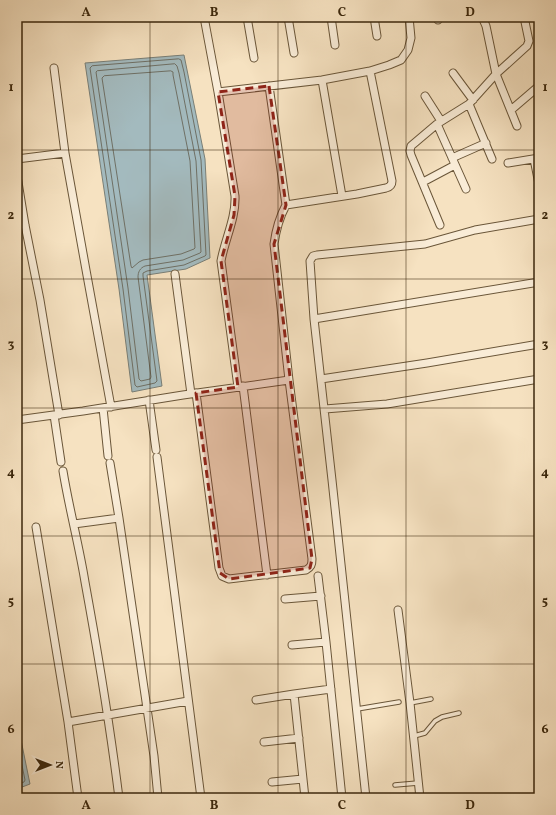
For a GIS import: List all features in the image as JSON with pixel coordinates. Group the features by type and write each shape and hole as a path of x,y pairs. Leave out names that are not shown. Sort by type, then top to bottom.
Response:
{"street":[{"path":"204,17 236,203 221,261 241,387 267,575"},
{"path":"247,17 254,58"},
{"path":"288,17 294,53"},
{"path":"331,17 335,45"},
{"path":"374,17 377,36"},
{"path":"218,92 322,80 370,71 395,63 401,60 408,50 411,38 409,17"},
{"path":"482,17 486,26 496,74 517,126"},
{"path":"440,225 410,148 439,122 471,102 496,74 529,44 524,17"},
{"path":"54,68 65,153 111,407"},
{"path":"286,205 386,188 392,184 370,71"},
{"path":"453,73 471,102 492,159"},
{"path":"322,80 342,196"},
{"path":"175,274 220,573 222,576 229,579 306,570 310,568 312,564 274,244 280,216 286,205 269,86"},
{"path":"511,110 539,86"},
{"path":"425,96 439,122 452,158 466,189"},
{"path":"452,158 486,143"},
{"path":"17,159 65,153"},
{"path":"508,163 536,159 539,184"},
{"path":"423,182 455,165"},
{"path":"17,176 40,300 57,415 61,462"},
{"path":"366,798 325,409 314,319 310,261 313,256 425,244 476,230 539,219"},
{"path":"314,319 539,282"},
{"path":"321,379 539,344"},
{"path":"325,409 387,404 539,379"},
{"path":"17,420 289,380"},
{"path":"149,400 201,798"},
{"path":"103,408 109,459 154,756 158,798"},
{"path":"63,471 66,494 74,524 85,581 119,798"},
{"path":"74,524 119,518"},
{"path":"36,527 68,722 78,798"},
{"path":"318,576 342,798"},
{"path":"285,599 321,596"},
{"path":"398,610 414,736 420,798"},
{"path":"292,645 326,642"},
{"path":"256,700 331,689"},
{"path":"294,694 305,798"},
{"path":"68,722 188,701"},
{"path":"264,742 299,738"},
{"path":"272,782 303,779"}],"lane":[{"path":"410,703 431,699"},
{"path":"357,709 399,702"},
{"path":"414,736 425,733 435,721 442,717 460,713"},
{"path":"395,785 418,783"}],"highlighted area":[{"path":"269,86 286,205 274,244 312,559 310,568 229,579 220,573 196,393 238,387 221,261 234,215 235,196 218,92"}],"water":[{"path":"184,55 205,159 210,258 186,269 147,275 162,386 132,392 119,289 85,63"},
{"path":"17,690 21,704 21,740 30,784 17,789"}]}
